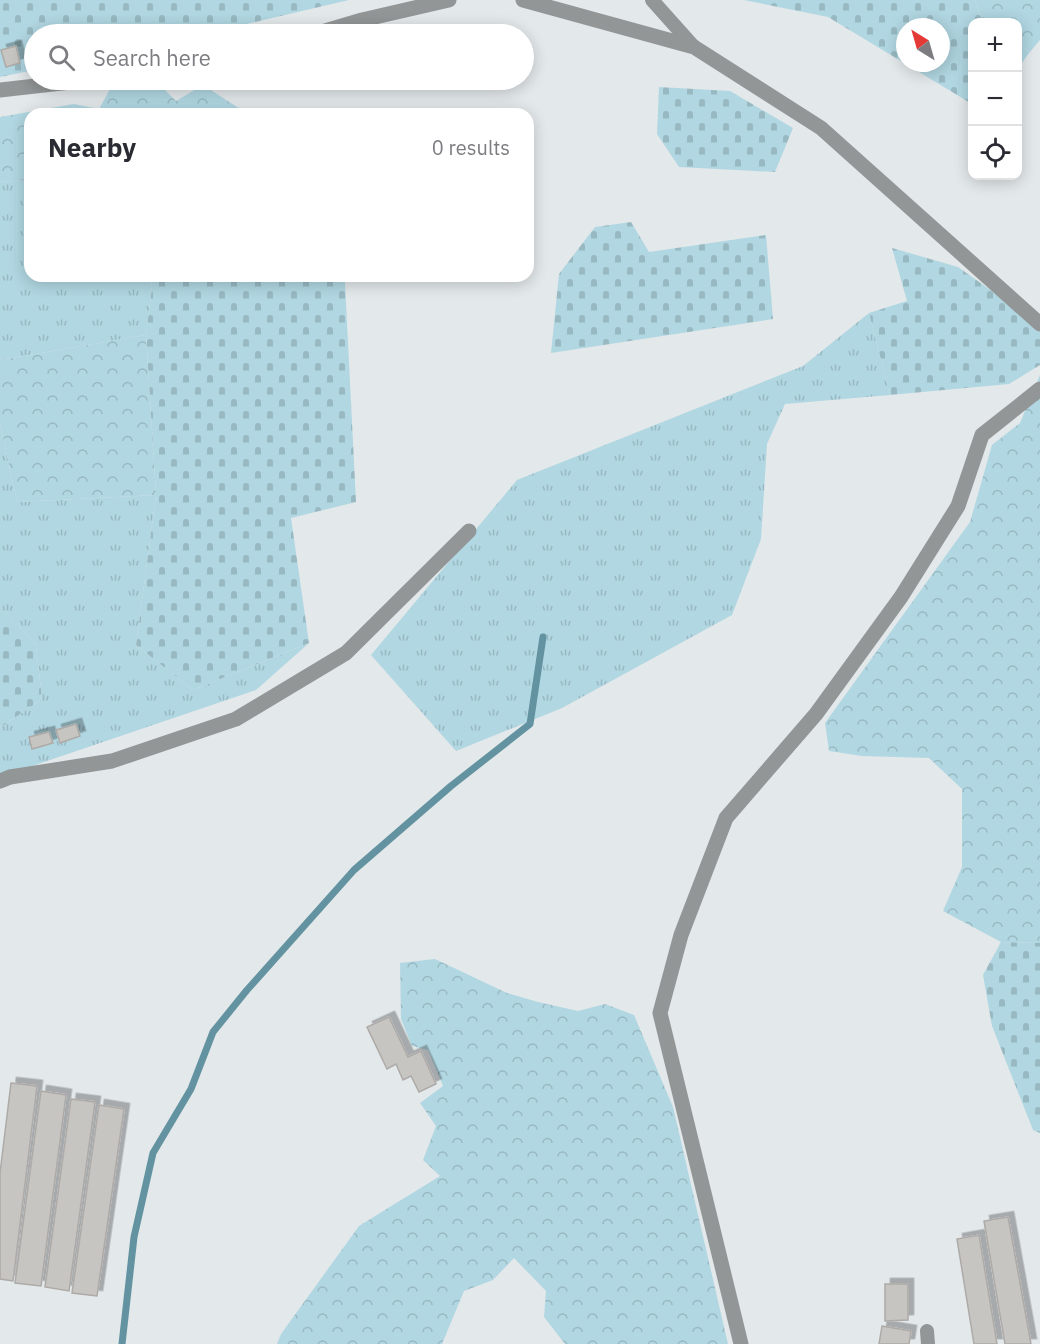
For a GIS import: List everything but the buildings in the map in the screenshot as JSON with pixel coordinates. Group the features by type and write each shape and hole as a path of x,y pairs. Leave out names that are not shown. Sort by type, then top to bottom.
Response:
{"street":[{"path":"349,24 449,0"},
{"path":"523,0 694,46 820,128 1040,324"},
{"path":"0,90 24,87"},
{"path":"741,1344 660,1013 681,935 726,818 816,714 901,597 958,506 982,435 1040,389"},
{"path":"0,781 10,777 112,761 236,719 346,653 469,531"}],"lane":[{"path":"652,0 694,46"}],"green space":[{"path":"0,0 349,0 247,24 24,24 24,72 0,77"},
{"path":"744,0 975,0 982,18 968,18 968,102 919,72 950,72 950,18 896,18 896,58 828,17"},
{"path":"975,0 1040,0 1040,40 1030,52 1022,47 1022,18 982,18"},
{"path":"1022,47 1030,52 1022,63"},
{"path":"659,87 730,91 793,128 775,172 679,167 657,134"},
{"path":"109,90 165,90 176,101 195,90 211,90 239,108 100,108"},
{"path":"74,104 94,108 51,108"},
{"path":"24,113 24,180 0,182 0,117"},
{"path":"24,180 24,282 151,282 146,335 0,360 0,182"},
{"path":"631,222 649,252 766,235 773,319 551,353 559,274 595,227"},
{"path":"892,248 958,267 1040,325 1040,365 1009,384 890,395 869,313 907,301"},
{"path":"151,282 345,282 356,502 291,518 309,643 193,690 136,645 156,495 146,335"},
{"path":"869,313 890,395 785,404 767,444 761,539 732,615 562,708 456,751 371,655 517,480 803,366"},
{"path":"146,335 156,495 17,502 0,423 0,360"},
{"path":"1040,375 1040,943 1001,942 943,911 962,867 962,789 929,758 862,756 829,751 825,723 970,522 992,445 1020,423"},
{"path":"0,423 17,502 156,495 136,645 193,690 309,643 256,690 0,777 0,728 42,699 36,646 0,605"},
{"path":"0,605 36,646 42,699 0,728"},
{"path":"1001,942 1040,943 1040,1133 1033,1130 992,1026 983,975"},
{"path":"435,959 507,993 538,1002 578,1011 605,1004 634,1015 673,1107 728,1344 565,1344 544,1317 546,1291 514,1258 493,1280 464,1291 442,1344 277,1344 281,1334 359,1226 440,1176 423,1160 436,1126 420,1103 443,1086 428,1050 412,1046 401,1019 400,963"}],"waterway":[{"path":"122,1344 134,1237 153,1153 191,1089 213,1032 247,990 354,870 451,786 530,724 543,637"}]}
